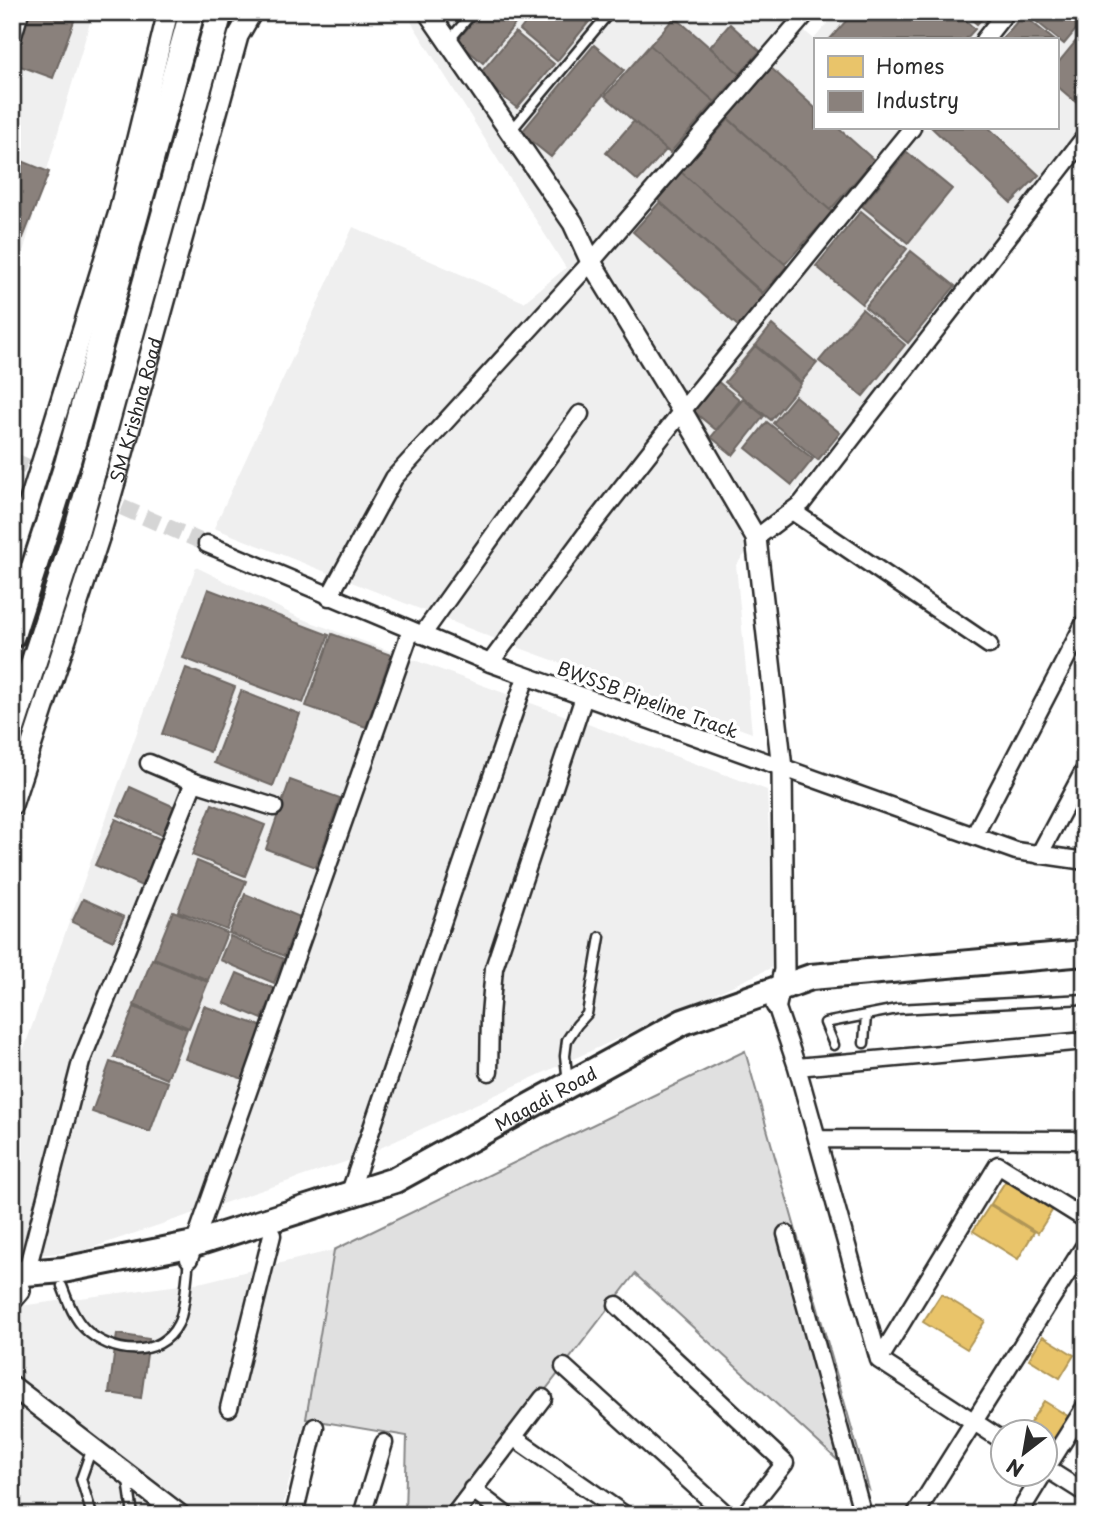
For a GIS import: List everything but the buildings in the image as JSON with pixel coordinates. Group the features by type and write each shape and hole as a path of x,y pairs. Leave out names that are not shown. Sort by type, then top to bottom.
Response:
{"main road":[{"path":"12,635 38,517 58,464 192,12"},
{"name":"SM Krishna Road","path":"12,729 88,534 220,12"},
{"name":"Magadi Road","path":"16,1285 62,1286 191,1252 272,1235 397,1195 685,1037 777,997 811,977 1085,953"},
{"name":"Magadi Road","path":"16,1285 63,1270 191,1252 395,1180 683,1022 777,997 810,992 1085,968"}],"street":[{"path":"12,39 20,12"},
{"path":"12,556 38,517 58,464 168,12"},
{"name":"SM Krishna Road","path":"99,482 238,36 252,12"},
{"path":"428,12 573,223 591,262 756,538 782,768 784,971 777,997 879,1360 988,1430"},
{"path":"329,597 394,478 591,262 804,16 800,12"},
{"path":"986,38 1006,12"},
{"path":"490,663 594,523 682,411 910,130"},
{"path":"756,538 802,503 1085,137"},
{"path":"191,1252 416,632 580,414"},
{"path":"58,464 99,482"},
{"path":"792,511 989,645"},
{"name":"SM Krishna Road","path":"12,805 88,534"},
{"name":"BWSSB Pipeline Track","path":"207,544 526,677 1016,851 1085,861"},
{"path":"974,836 1085,622"},
{"path":"349,1195 526,677"},
{"path":"489,1072 494,968 584,697"},
{"path":"149,763 194,782 274,807"},
{"path":"1039,855 1085,769"},
{"path":"16,1285 81,1062 194,782"},
{"path":"797,1067 1085,1041"},
{"path":"817,1139 1085,1140"},
{"path":"879,1360 998,1166 1085,1219"},
{"path":"786,1234 863,1515"},
{"path":"229,1408 272,1235"},
{"path":"915,1515 1085,1245"},
{"path":"617,1305 785,1463 744,1515"},
{"path":"564,1367 727,1515"},
{"path":"12,1386 174,1513"},
{"path":"454,1515 543,1398"},
{"path":"1058,1450 1085,1407"},
{"path":"294,1515 315,1427"},
{"path":"513,1437 625,1515"},
{"path":"362,1515 384,1443"},
{"path":"1058,1478 1085,1493"},
{"path":"1018,1515 1035,1488"},
{"path":"472,1489 506,1515"}],"lane":[{"path":"449,42 473,12"},
{"path":"510,132 610,12"},
{"path":"568,1085 565,1056 568,1040 577,1024 587,1014 600,937"},
{"path":"834,1045 825,1023 897,1009 1085,999"},
{"path":"864,1043 866,1015"},
{"path":"62,1286 79,1322 105,1344 125,1348 151,1348 163,1342 179,1323 191,1252"},
{"path":"92,1448 81,1479 92,1515"},
{"path":"127,1475 133,1515"}],"shaded area":[{"path":"12,12 93,12 12,290"},
{"path":"405,12 782,12 814,39 814,130 1058,130 1058,38 815,38 837,12 1085,12 1085,133 736,565 752,733 506,643 214,528 353,227 524,302 566,268"},
{"path":"196,567 300,618 767,790 775,966 363,1156 82,1251 12,1257 12,1082"},
{"path":"745,1051 869,1489 635,1274 449,1515 405,1515 407,1436 306,1419 334,1250"},
{"path":"334,1250 306,1419 280,1515 201,1515 21,1386 12,1349 12,1307 203,1282"},
{"path":"12,1399 166,1515 12,1515"}],"tunnel":[{"path":"12,460 207,544"}]}
